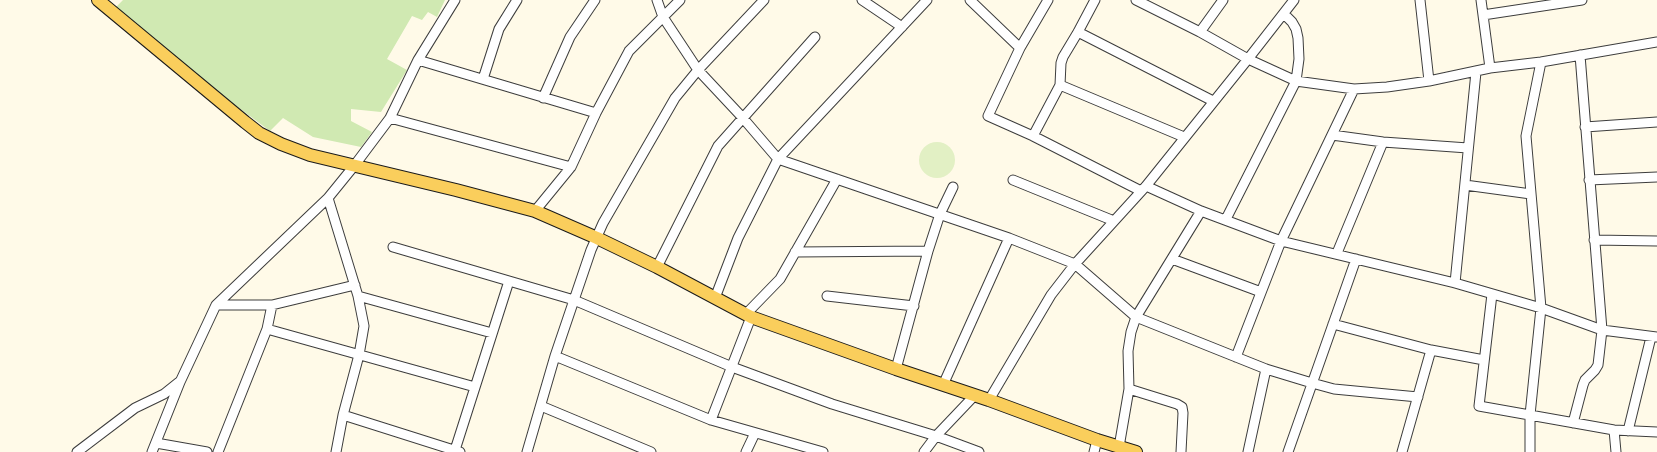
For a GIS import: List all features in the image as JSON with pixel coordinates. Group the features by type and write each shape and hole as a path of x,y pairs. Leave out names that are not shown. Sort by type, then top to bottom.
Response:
{"main road":[{"path":"98,0 259,132 296,151 535,211 597,238 657,267 749,316 896,369 989,400 1096,446 1119,447 1136,452"}],"street":[{"path":"152,452 180,382 216,305 328,198 354,166 390,118 418,60 455,0"},
{"path":"483,80 499,29 517,0"},
{"path":"543,98 570,37 595,0"},
{"path":"657,0 663,17 698,70 742,117 778,159 1009,238 1075,264 1136,317 1266,369 1312,383 1345,390 1418,397"},
{"path":"535,211 571,167 596,113 628,51 680,0"},
{"path":"526,452 555,356 603,223 675,98 698,70 764,0"},
{"path":"862,0 902,27"},
{"path":"715,298 738,238 778,159 927,0"},
{"path":"970,0 1020,48"},
{"path":"1048,0 1020,48 988,116 1144,188 1281,241 1337,253 1455,283 1541,308 1602,330 1654,337 1628,431"},
{"path":"1033,136 1060,85 1063,57 1096,0"},
{"path":"1136,0 1200,32 1248,60 1296,81 1354,89 1387,87 1429,81 1490,68 1541,62 1657,42"},
{"path":"1200,32 1223,0"},
{"path":"989,400 1051,295 1075,264 1144,188 1213,101 1248,60 1294,0"},
{"path":"1420,0 1429,81"},
{"path":"1481,0 1490,68"},
{"path":"1483,15 1582,0"},
{"path":"1226,219 1296,81 1299,59 1298,38 1296,29 1292,22 1284,14"},
{"path":"1078,32 1213,101"},
{"path":"657,267 718,146 742,117 815,37"},
{"path":"1573,423 1582,385 1598,365 1602,330 1580,55"},
{"path":"418,60 596,113"},
{"path":"1530,452 1530,415 1541,308 1526,136 1541,62"},
{"path":"1455,283 1476,72"},
{"path":"1060,85 1184,137"},
{"path":"1236,357 1281,241 1354,89"},
{"path":"390,118 571,167"},
{"path":"1585,126 1657,122"},
{"path":"1332,135 1383,142 1468,148"},
{"path":"1337,253 1383,142"},
{"path":"1590,180 1657,177"},
{"path":"711,420 732,368 749,316 780,279 838,179"},
{"path":"1013,180 1114,221"},
{"path":"1465,185 1531,194"},
{"path":"896,369 928,251 940,214 953,187"},
{"path":"328,198 355,285 364,326 359,355 343,415 336,452"},
{"path":"1119,447 1129,389 1128,351 1131,332 1136,317 1201,211"},
{"path":"943,385 1009,238"},
{"path":"1594,240 1657,241"},
{"path":"393,247 574,300 732,368 832,404 936,436 979,452"},
{"path":"795,252 928,251"},
{"path":"1172,259 1261,292"},
{"path":"1288,452 1356,259"},
{"path":"343,415 457,451 475,387 509,281"},
{"path":"216,305 272,305 355,285"},
{"path":"1492,294 1479,406 1614,430 1657,432"},
{"path":"358,296 492,333"},
{"path":"827,296 914,306"},
{"path":"218,452 267,329 272,305"},
{"path":"1333,324 1430,350 1484,360"},
{"path":"267,329 475,387"},
{"path":"1402,452 1430,350"},
{"path":"555,356 711,420 823,452"},
{"path":"1248,452 1266,369"},
{"path":"76,452 135,408 164,394 180,382"},
{"path":"1129,389 1177,404 1182,408 1181,452"},
{"path":"924,452 936,436 974,396"},
{"path":"541,406 651,452"},
{"path":"1614,430 1616,452"},
{"path":"746,452 755,433"},
{"path":"156,443 207,452"}],"green space":[{"path":"123,0 445,0 437,17 428,12 422,20 412,16 387,59 407,70 381,112 351,109 351,121 372,132 361,147 313,137 283,118 270,131 239,108 230,106 176,62 116,7"},
{"path":"941,142 950,147 954,153 954,167 950,173 941,178 933,178 924,173 920,167 919,156 924,147 930,143"}]}
